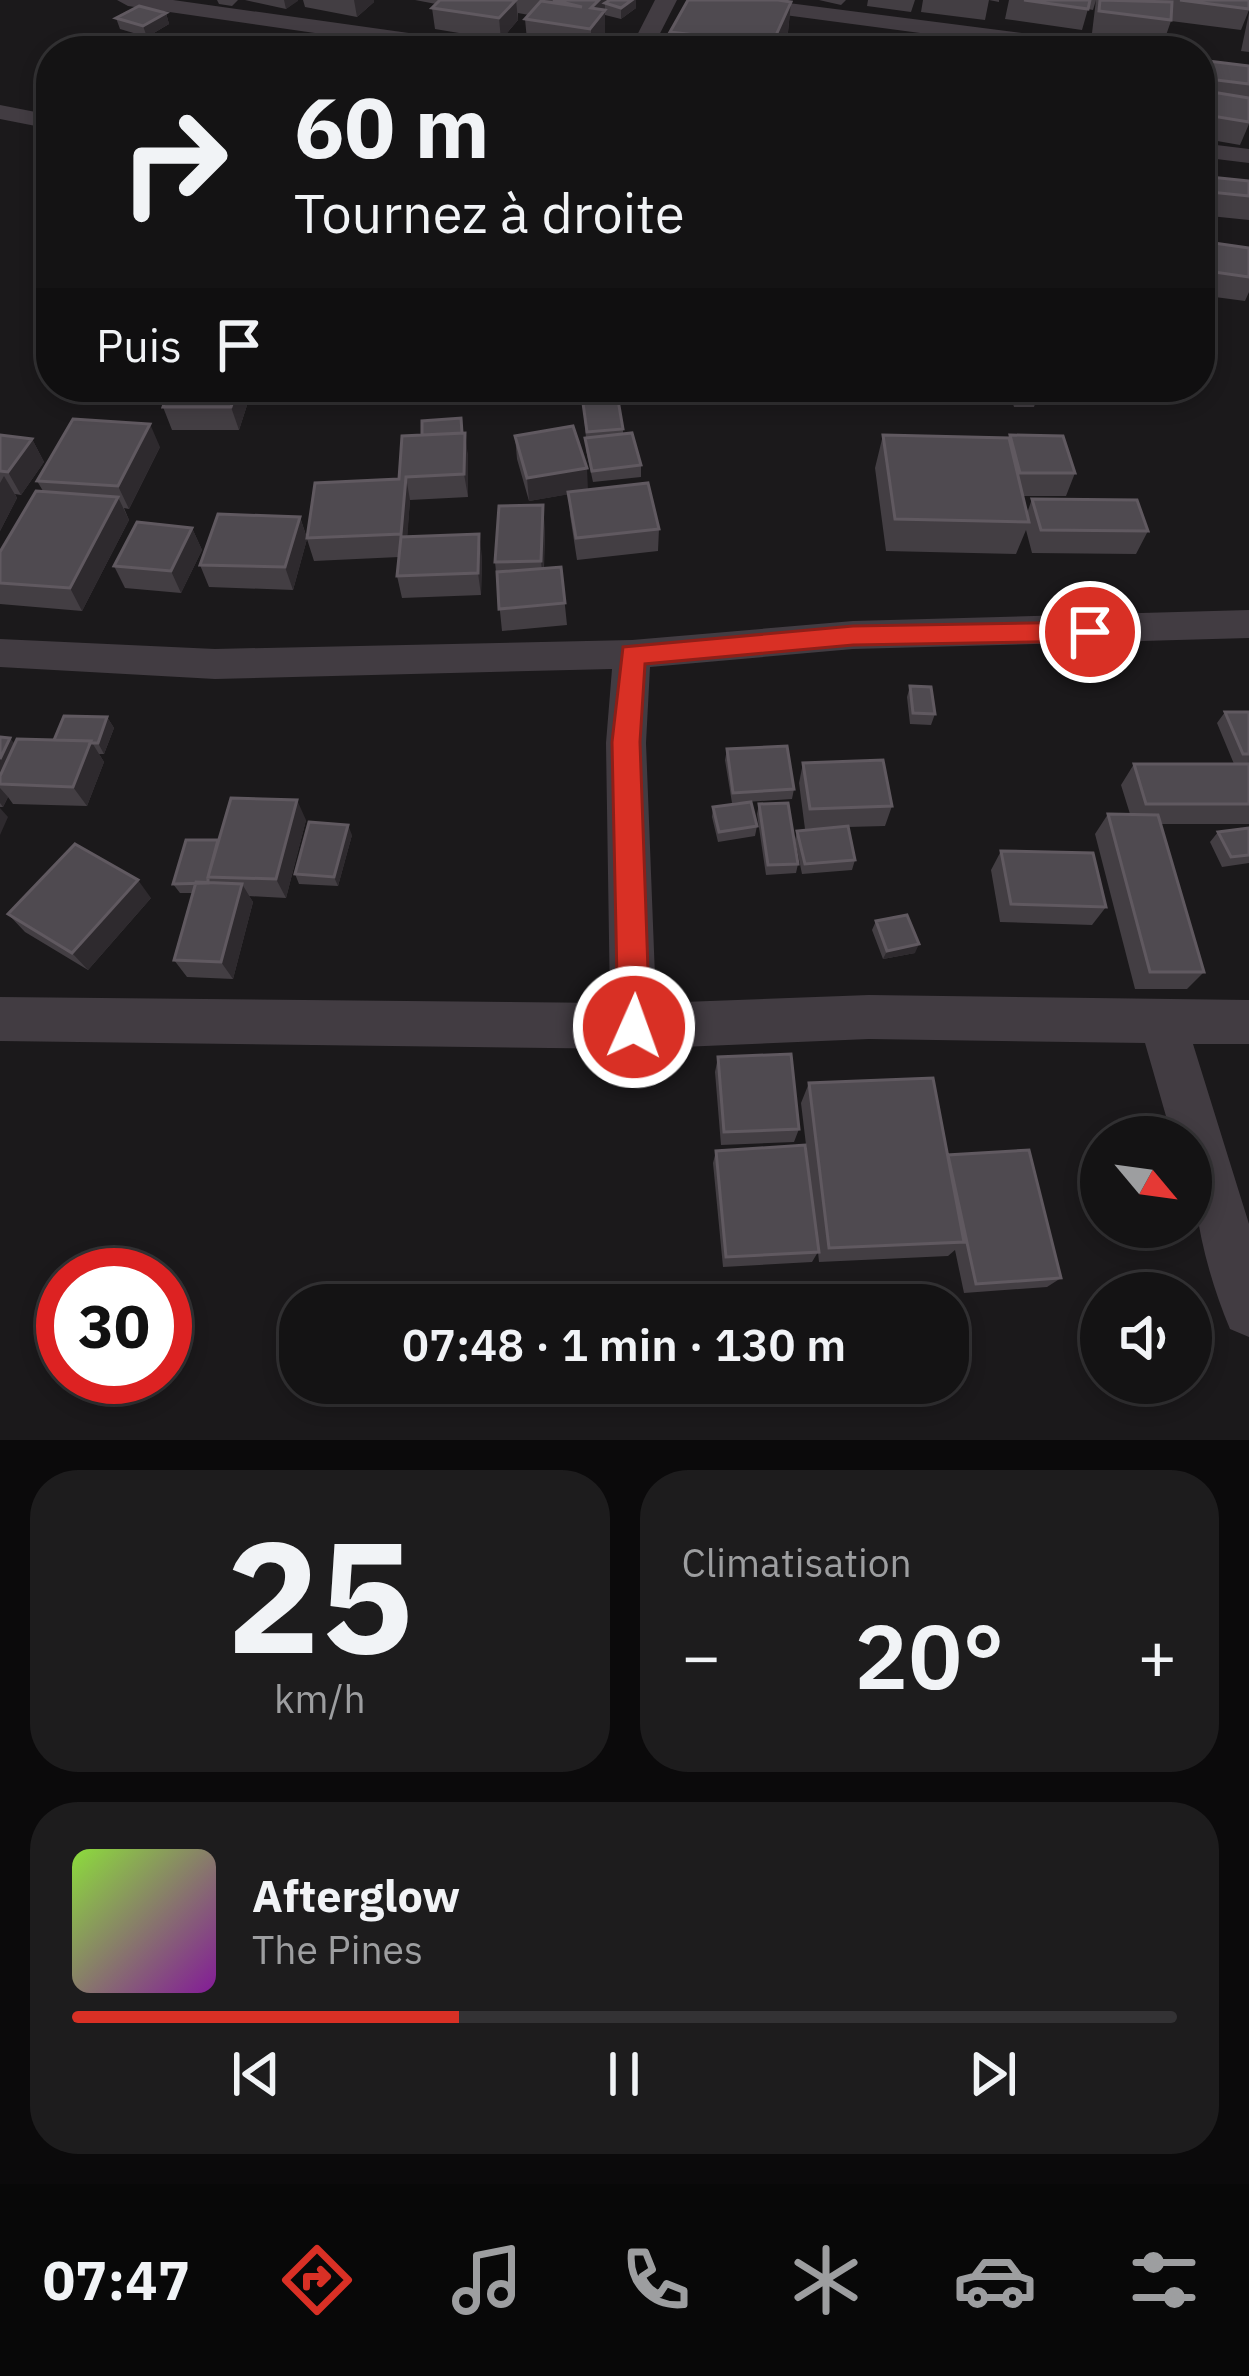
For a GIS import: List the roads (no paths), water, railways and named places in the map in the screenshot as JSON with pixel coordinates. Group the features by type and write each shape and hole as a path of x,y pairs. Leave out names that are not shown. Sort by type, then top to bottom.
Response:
{"street":[{"path":"128,0 381,36"},
{"path":"648,36 666,0"},
{"path":"716,0 992,36"},
{"path":"0,112 36,119"},
{"path":"1215,152 1249,156"},
{"path":"0,653 215,664 632,655 853,635 1249,624"},
{"path":"632,655 626,742 634,1027"},
{"path":"0,1019 634,1027 869,1018 1249,1022"},
{"path":"1162,1020 1249,1310"}]}
